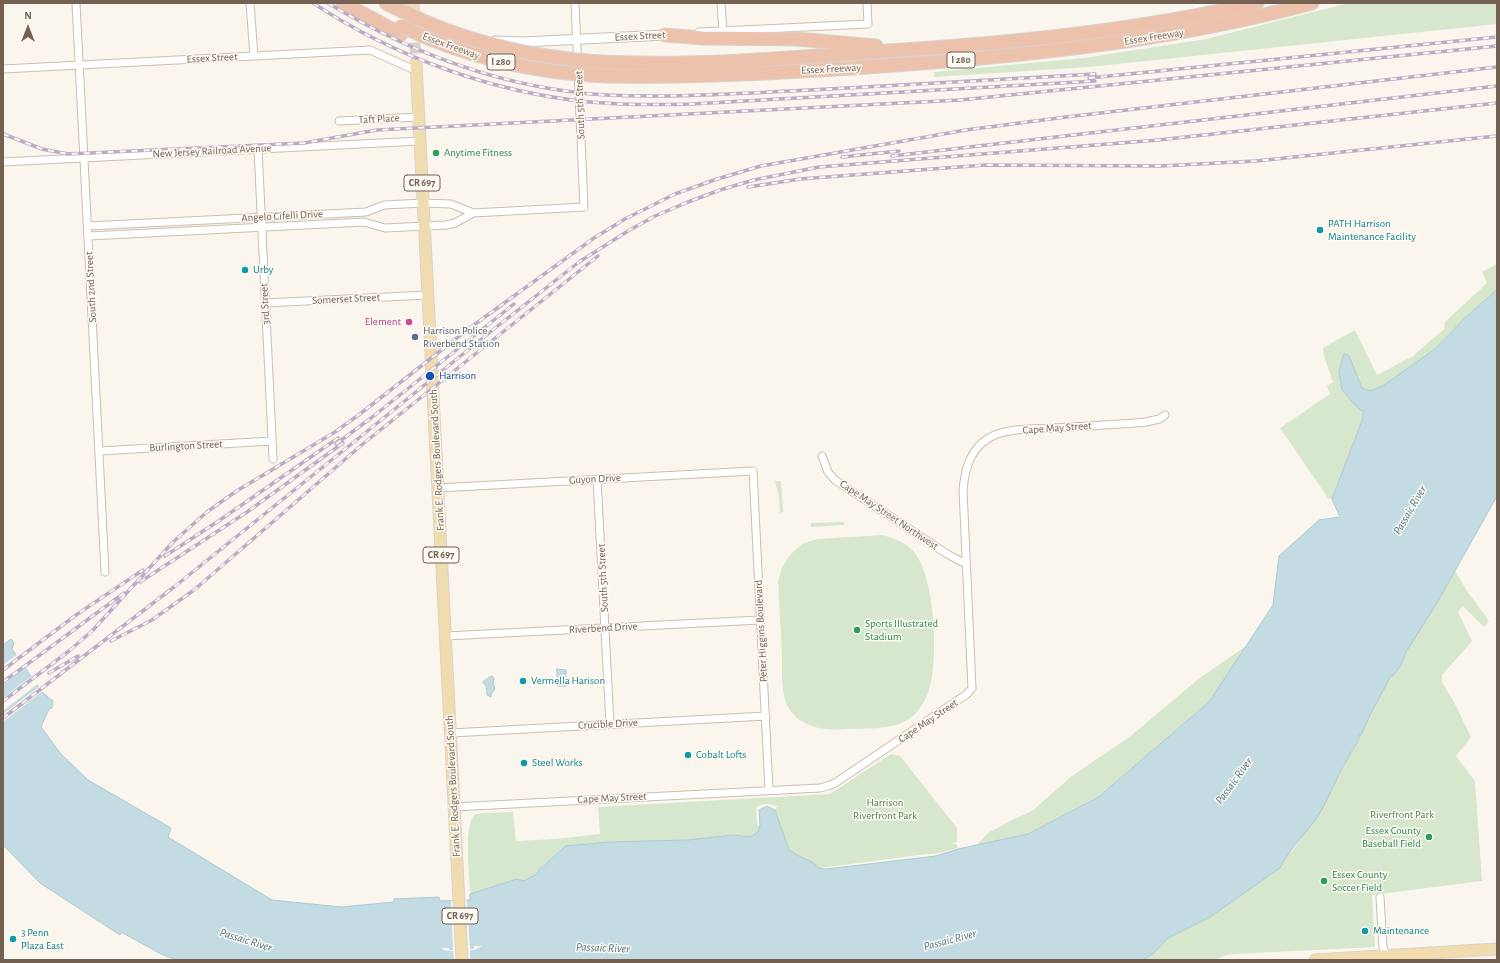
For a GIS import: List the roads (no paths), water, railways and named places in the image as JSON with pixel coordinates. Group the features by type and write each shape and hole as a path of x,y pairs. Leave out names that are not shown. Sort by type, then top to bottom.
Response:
{"highway":[{"path":"343,3 401,30"},
{"name":"Essex Freeway","path":"359,3 401,30 483,57 549,71 606,76 785,72 897,65 987,57 1098,45 1187,32 1253,18 1312,3"},
{"name":"Essex Freeway","path":"386,3 448,32 503,48 554,58 632,63 722,61 900,51 994,43 1106,30 1172,20 1257,3"},
{"path":"666,35 703,38 805,39 880,46 900,51"}],"main road":[{"path":"413,3 414,26"},
{"name":"Frank E. Rodgers Boulevard South","path":"416,68 446,636 446,670 462,955"},
{"path":"1315,960 1388,958 1497,949"}],"street":[{"name":"South 2nd Street","path":"76,3 105,572"},
{"path":"250,3 254,56"},
{"name":"South 5th Street","path":"575,3 584,207"},
{"path":"721,3 723,31"},
{"name":"Essex Street","path":"414,26 428,27 496,41 523,42 666,35 868,24 867,3"},
{"name":"Essex Street","path":"3,69 370,50 416,68"},
{"name":"Taft Place","path":"339,121 419,117"},
{"name":"New Jersey Railroad Avenue","path":"3,162 420,141"},
{"name":"3rd Street","path":"258,149 273,459"},
{"name":"Angelo Cifelli Drive","path":"88,226 366,212 384,204 423,202 451,204 473,213"},
{"name":"Angelo Cifelli Drive","path":"89,236 364,222 385,228 424,226 451,224 473,213 584,207"},
{"name":"Somerset Street","path":"265,303 428,297"},
{"name":"Cape May Street","path":"454,806 820,788 832,784 970,691 973,684 963,490 969,460 988,438 997,433 1023,429 1146,422 1155,420 1165,415"},
{"name":"Burlington Street","path":"100,451 272,440"},
{"name":"Cape May Street Northwest","path":"822,456 828,472 835,480 947,554 966,564"},
{"name":"Guyon Drive","path":"438,488 753,471"},
{"name":"Peter Higgins Boulevard","path":"753,471 769,790"},
{"name":"South 5th Street","path":"597,479 610,724"},
{"name":"Riverbend Drive","path":"446,636 760,620"},
{"name":"Crucible Drive","path":"450,733 766,716"},
{"path":"1380,897 1383,947 1388,958"}],"water":[{"name":"Passaic River","path":"1497,290 1497,496 1437,603 1406,652 1401,665 1393,676 1391,676 1361,735 1359,735 1358,741 1321,811 1289,853 1280,868 1210,917 1168,938 1154,953 1143,960 177,960 161,954 121,932 120,935 40,883 3,845 3,645 11,639 14,643 12,649 42,692 53,701 52,708 49,709 41,727 61,754 88,780 171,828 168,837 272,900 341,907 394,902 394,899 439,897 440,901 470,900 470,894 517,879 524,881 537,874 539,870 566,846 608,842 688,840 733,835 750,837 758,832 760,826 759,810 767,806 775,810 789,850 812,862 819,868 826,869 936,856 958,849 1028,834 1098,797 1209,702 1273,605 1279,556 1319,520 1340,517 1332,499 1363,418 1363,411 1360,410 1342,390 1339,372 1344,353 1349,356 1362,388 1370,391 1384,385 1435,349 1466,317"},
{"path":"557,669 566,670 566,686 558,686"},
{"path":"492,676 494,679 493,684 495,689 491,694 491,697 487,695 486,686 483,682"}],"tunnel":[{"path":"414,26 416,63"}],"railway":[{"path":"313,3 377,40 445,69 480,81 516,90 589,102 615,104 692,104 1095,81"},
{"path":"328,3 393,38 461,66 497,77 533,85 606,95 683,96 734,94 1095,74"},
{"path":"1089,78 1497,37"},
{"path":"3,134 42,149 68,154 304,143 377,130 960,100 1497,46"},
{"path":"3,701 69,651 93,630 173,542 207,512 235,492 335,432 467,330 594,238 625,219 675,194 717,179 761,166 966,130 1497,67"},
{"path":"892,156 1497,86"},
{"path":"3,718 174,587 579,262 655,216 688,202 720,190 754,180 819,167 1158,140 1497,103"},
{"path":"748,187 800,179 985,165 1161,166 1256,161 1497,136"},
{"path":"842,157 899,151"},
{"path":"111,641 152,620 194,590 364,443 598,256"},
{"path":"336,444 371,418 514,304"},
{"path":"165,556 220,520 338,438"},
{"path":"140,582 247,512 343,443"},
{"path":"3,670 76,615 143,570"},
{"path":"3,682 124,593"},
{"path":"49,673 78,656"}],"place":[{"name":"Anytime Fitness","path":"436,153"},
{"name":"PATH Harrison Maintenance Facility","path":"1320,230"},
{"name":"Urby","path":"245,270"},
{"name":"Element","path":"409,322"},
{"name":"Harrison Police Riverbend Station","path":"415,337"},
{"name":"Harrison","path":"430,376"},
{"name":"Sports Illustrated Stadium","path":"857,630"},
{"name":"Vermella Harison","path":"523,681"},
{"name":"Cobalt Lofts","path":"688,755"},
{"name":"Steel Works","path":"524,763"},
{"name":"Essex County Baseball Field","path":"1429,837"},
{"name":"Essex County Soccer Field","path":"1324,881"},
{"name":"Maintenance","path":"1365,931"},
{"name":"3 Penn Plaza East","path":"13,939"}],"park label":[{"name":"Harrison Riverfront Park","path":"885,809"},
{"name":"Riverfront Park","path":"1402,815"}]}
